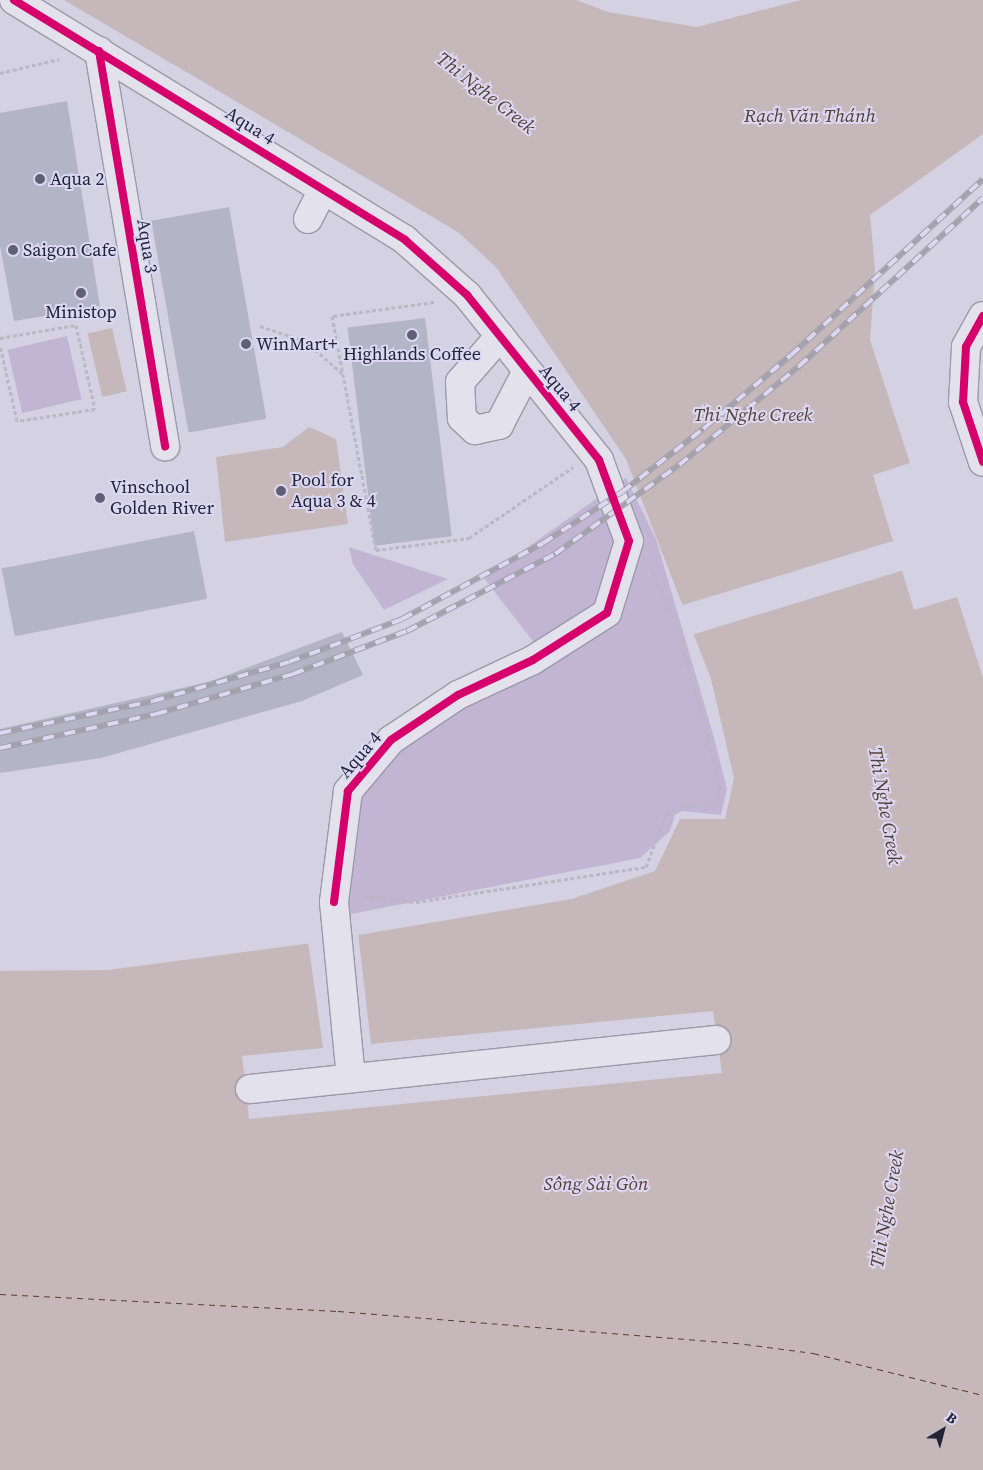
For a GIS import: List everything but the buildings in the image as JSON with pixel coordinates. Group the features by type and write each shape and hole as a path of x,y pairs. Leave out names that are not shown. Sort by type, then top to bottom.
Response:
{"street":[{"name":"Aqua 4","path":"14,0 99,50 405,240 467,295 599,460 630,541 607,613 532,660 458,696 391,740 348,791 334,902 351,1078"},
{"name":"Aqua 3","path":"99,50 165,447"},
{"path":"308,219 323,190"},
{"path":"983,316 966,347 963,402 983,462"},
{"path":"500,336 460,382 462,418 475,430 499,425 527,371"},
{"path":"250,1089 716,1040"}],"path":[{"path":"0,73 99,50"},
{"path":"444,301 332,316 376,550 469,538 532,500 581,462"},
{"path":"0,338 76,325 95,409 17,421 0,345"},
{"path":"260,326 305,341 343,373"},
{"path":"364,896 416,902 646,867 666,815 686,805 716,804 720,789 701,711 672,611 647,560"}],"shaded area":[{"path":"67,336 82,399 22,413 8,350"},
{"path":"626,478 656,539 713,734 727,789 721,815 682,811 675,815 670,831 640,858 325,919 327,838 331,820 380,734 421,703 538,648 484,578"},
{"path":"349,547 448,579 384,610 353,564"}],"water":[{"path":"64,0 576,0 608,12 697,27 801,0 983,0 983,134 870,215 875,269 870,340 910,463 873,475 914,610 957,597 983,678 983,1470 0,1470 0,971 108,970 305,944 572,899 655,871 680,819 725,819 734,778 711,679 626,459 496,267 458,232"},
{"path":"112,328 127,391 102,397 88,334"},
{"name":"Pool for Aqua 3 & 4","path":"309,427 336,439 348,524 225,542 216,457 283,447"}],"pier":[{"path":"896,540 905,570 689,636 680,606"},
{"path":"358,932 371,1044 713,1011 722,1073 249,1119 242,1056 323,1048 308,941"}],"ferry route":[{"path":"0,1294 338,1311 745,1344 813,1353 983,1395"}],"railway":[{"path":"0,733 153,701 289,662 402,619 543,543 622,492 703,429 791,355 983,179"},
{"path":"0,748 156,714 293,674 407,631 555,554 679,465 799,366 983,198"}],"cycle path":[{"path":"14,0 405,240 467,295 599,460 629,541 607,613 533,660 458,695 391,740 348,791 334,902"},
{"path":"99,51 165,447"},
{"path":"983,316 966,347 963,402 983,462"}],"place":[{"name":"Aqua 2","path":"40,179"},
{"name":"Saigon Cafe","path":"13,250"},
{"name":"Ministop","path":"81,293"},
{"name":"Highlands Coffee","path":"412,335"},
{"name":"WinMart+","path":"246,344"},
{"name":"Pool for Aqua 3 & 4","path":"281,491"},
{"name":"Vinschool Golden River","path":"100,498"}],"water label":[{"name":"Thi Nghe Creek","path":"486,93"},
{"name":"Rạch Văn Thánh","path":"810,116"},
{"name":"Thi Nghe Creek","path":"753,415"},
{"name":"Thi Nghe Creek","path":"885,806"},
{"name":"Sông Sài Gòn","path":"596,1184"},
{"name":"Thi Nghe Creek","path":"887,1209"}]}
